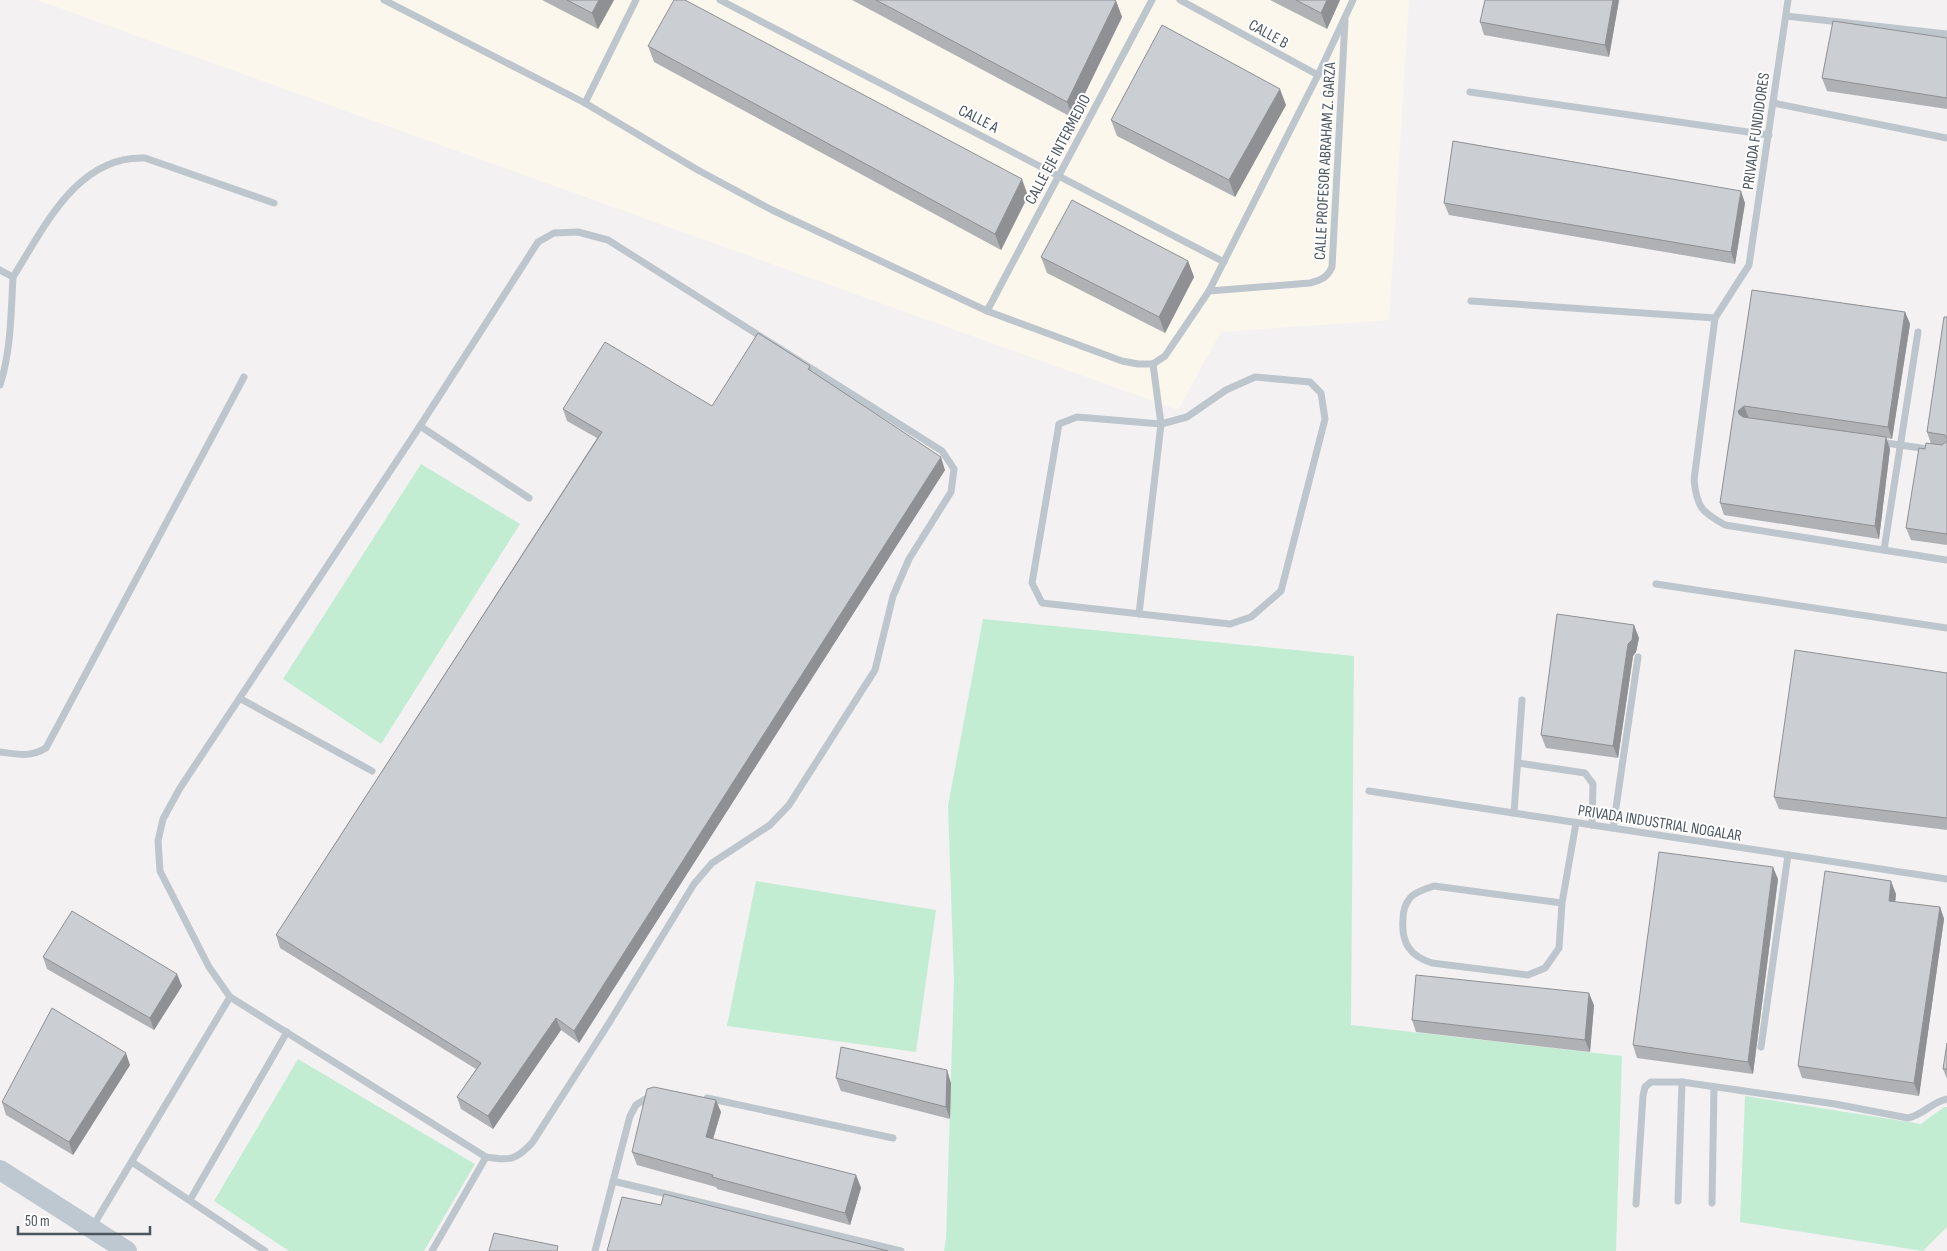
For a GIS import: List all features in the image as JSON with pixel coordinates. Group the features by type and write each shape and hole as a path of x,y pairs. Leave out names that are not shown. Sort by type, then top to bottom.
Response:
{"street":[{"path":"0,1170 127,1251"}],"lane":[{"path":"384,0 585,103 696,169 772,210 987,312 1122,361 1153,364 1160,424 1139,614"},
{"path":"585,103 636,0"},
{"name":"CALLE A","path":"720,0 1224,262"},
{"name":"CALLE EJE INTERMEDIO","path":"987,312 1152,0"},
{"name":"CALLE B","path":"1180,0 1318,75"},
{"name":"CALLE PROFESOR ABRAHAM Z. GARZA","path":"1153,364 1166,356 1209,291 1318,75 1353,0"},
{"name":"PRIVADA FUNDIDORES","path":"1715,318 1749,265 1788,0"},
{"path":"1786,16 1947,34"},
{"name":"CALLE PROFESOR ABRAHAM Z. GARZA","path":"1209,291 1310,283 1322,280 1332,268 1345,17"},
{"path":"1470,92 1769,134"},
{"path":"1773,103 1947,138"},
{"path":"0,385 5,370 13,277 56,211 80,182 100,167 118,160 145,158 274,203"},
{"path":"578,232 608,240 942,450 954,469 951,492 909,560 893,596 876,670 789,805 770,825 712,863 694,884 614,1016 532,1143 520,1156 504,1160 486,1157 230,997 209,967 160,870 158,841 162,819 180,788 241,698 420,426 538,242 554,233 578,232"},
{"path":"0,270 13,277"},
{"path":"1471,301 1715,318 1694,480 1696,499 1704,514 1725,525 1947,560"},
{"path":"1884,550 1918,332"},
{"path":"0,752 22,755 36,754 46,748 244,376"},
{"path":"1255,377 1310,382 1322,393 1324,419 1282,592 1252,617 1230,624 1042,603 1032,583 1059,424 1077,417 1160,424 1187,417 1226,390 1255,377"},
{"path":"420,426 529,498"},
{"path":"1872,441 1938,451"},
{"path":"1656,584 1947,628"},
{"path":"1613,828 1638,657"},
{"path":"241,698 372,771"},
{"path":"1514,813 1522,700"},
{"path":"1518,763 1585,773 1593,784 1592,825"},
{"name":"PRIVADA INDUSTRIAL NOGALAR","path":"1369,791 1947,879"},
{"path":"1562,903 1434,886 1421,890 1410,897 1403,909 1402,932 1408,948 1420,959 1432,963 1528,975 1545,968 1559,948 1562,903 1576,823"},
{"path":"1762,1047 1788,855"},
{"path":"92,1228 230,997"},
{"path":"190,1200 287,1032"},
{"path":"1636,1204 1643,1096 1646,1087 1651,1082 1682,1082 1835,1104 1908,1118 1918,1116 1934,1104 1947,1099"},
{"path":"1678,1201 1682,1082"},
{"path":"1712,1203 1714,1087"},
{"path":"595,1251 630,1116 636,1105 648,1096 660,1092"},
{"path":"698,1096 892,1138"},
{"path":"432,1251 486,1157"},
{"path":"132,1162 265,1251"},
{"path":"613,1181 901,1251"}],"shaded area":[{"path":"37,0 1409,0 1389,320 1221,332 1178,410"}],"green space":[{"path":"421,464 520,524 381,744 283,679"},
{"path":"983,619 1354,656 1351,1025 1622,1056 1616,1251 944,1251 946,1239 954,980 948,806"},
{"path":"756,881 936,910 916,1052 727,1026"},
{"path":"298,1059 475,1164 424,1251 289,1251 214,1201"},
{"path":"1745,1096 1921,1124 1944,1107 1947,1107 1947,1227 1923,1251 1740,1222"}],"building":[{"path":"567,0 599,0 592,13"},
{"path":"674,0 685,0 1022,179 995,234 648,46"},
{"path":"876,0 1114,0 1116,1 1067,102"},
{"path":"1296,0 1327,0 1321,13"},
{"path":"1485,0 1613,0 1605,45 1480,22"},
{"path":"1833,21 1947,38 1947,98 1822,78"},
{"path":"1162,25 1280,89 1229,180 1111,120"},
{"path":"1453,141 1741,191 1731,252 1444,203"},
{"path":"1072,200 1188,261 1159,317 1041,257"},
{"path":"1752,290 1905,312 1888,427 1744,406 1738,411 1743,417 1886,437 1875,526 1720,503"},
{"path":"1944,317 1947,317 1947,439 1945,435 1927,432"},
{"path":"758,333 810,366 808,369 941,457 574,1031 556,1018 488,1116 457,1097 481,1063 276,935 602,432 563,409 605,342 712,406"},
{"path":"1947,441 1947,534 1906,528 1919,448 1925,449 1926,443 1942,445"},
{"path":"1557,614 1634,625 1632,640 1628,644 1613,746 1541,735"},
{"path":"1795,650 1947,673 1947,818 1774,797"},
{"path":"1659,852 1773,867 1748,1062 1633,1045"},
{"path":"1825,871 1891,881 1889,901 1940,907 1914,1083 1798,1066"},
{"path":"72,911 177,974 150,1018 43,957"},
{"path":"1416,975 1589,993 1585,1040 1412,1020"},
{"path":"52,1008 126,1053 69,1142 2,1102"},
{"path":"1947,1043 1947,1069 1943,1069"},
{"path":"841,1047 947,1070 946,1107 836,1078"},
{"path":"654,1087 716,1100 706,1137 856,1175 845,1213 712,1177 713,1175 632,1152 647,1089"},
{"path":"664,1194 888,1251 607,1251 622,1197 661,1205"},
{"path":"494,1233 558,1246 557,1251 489,1251"}]}
